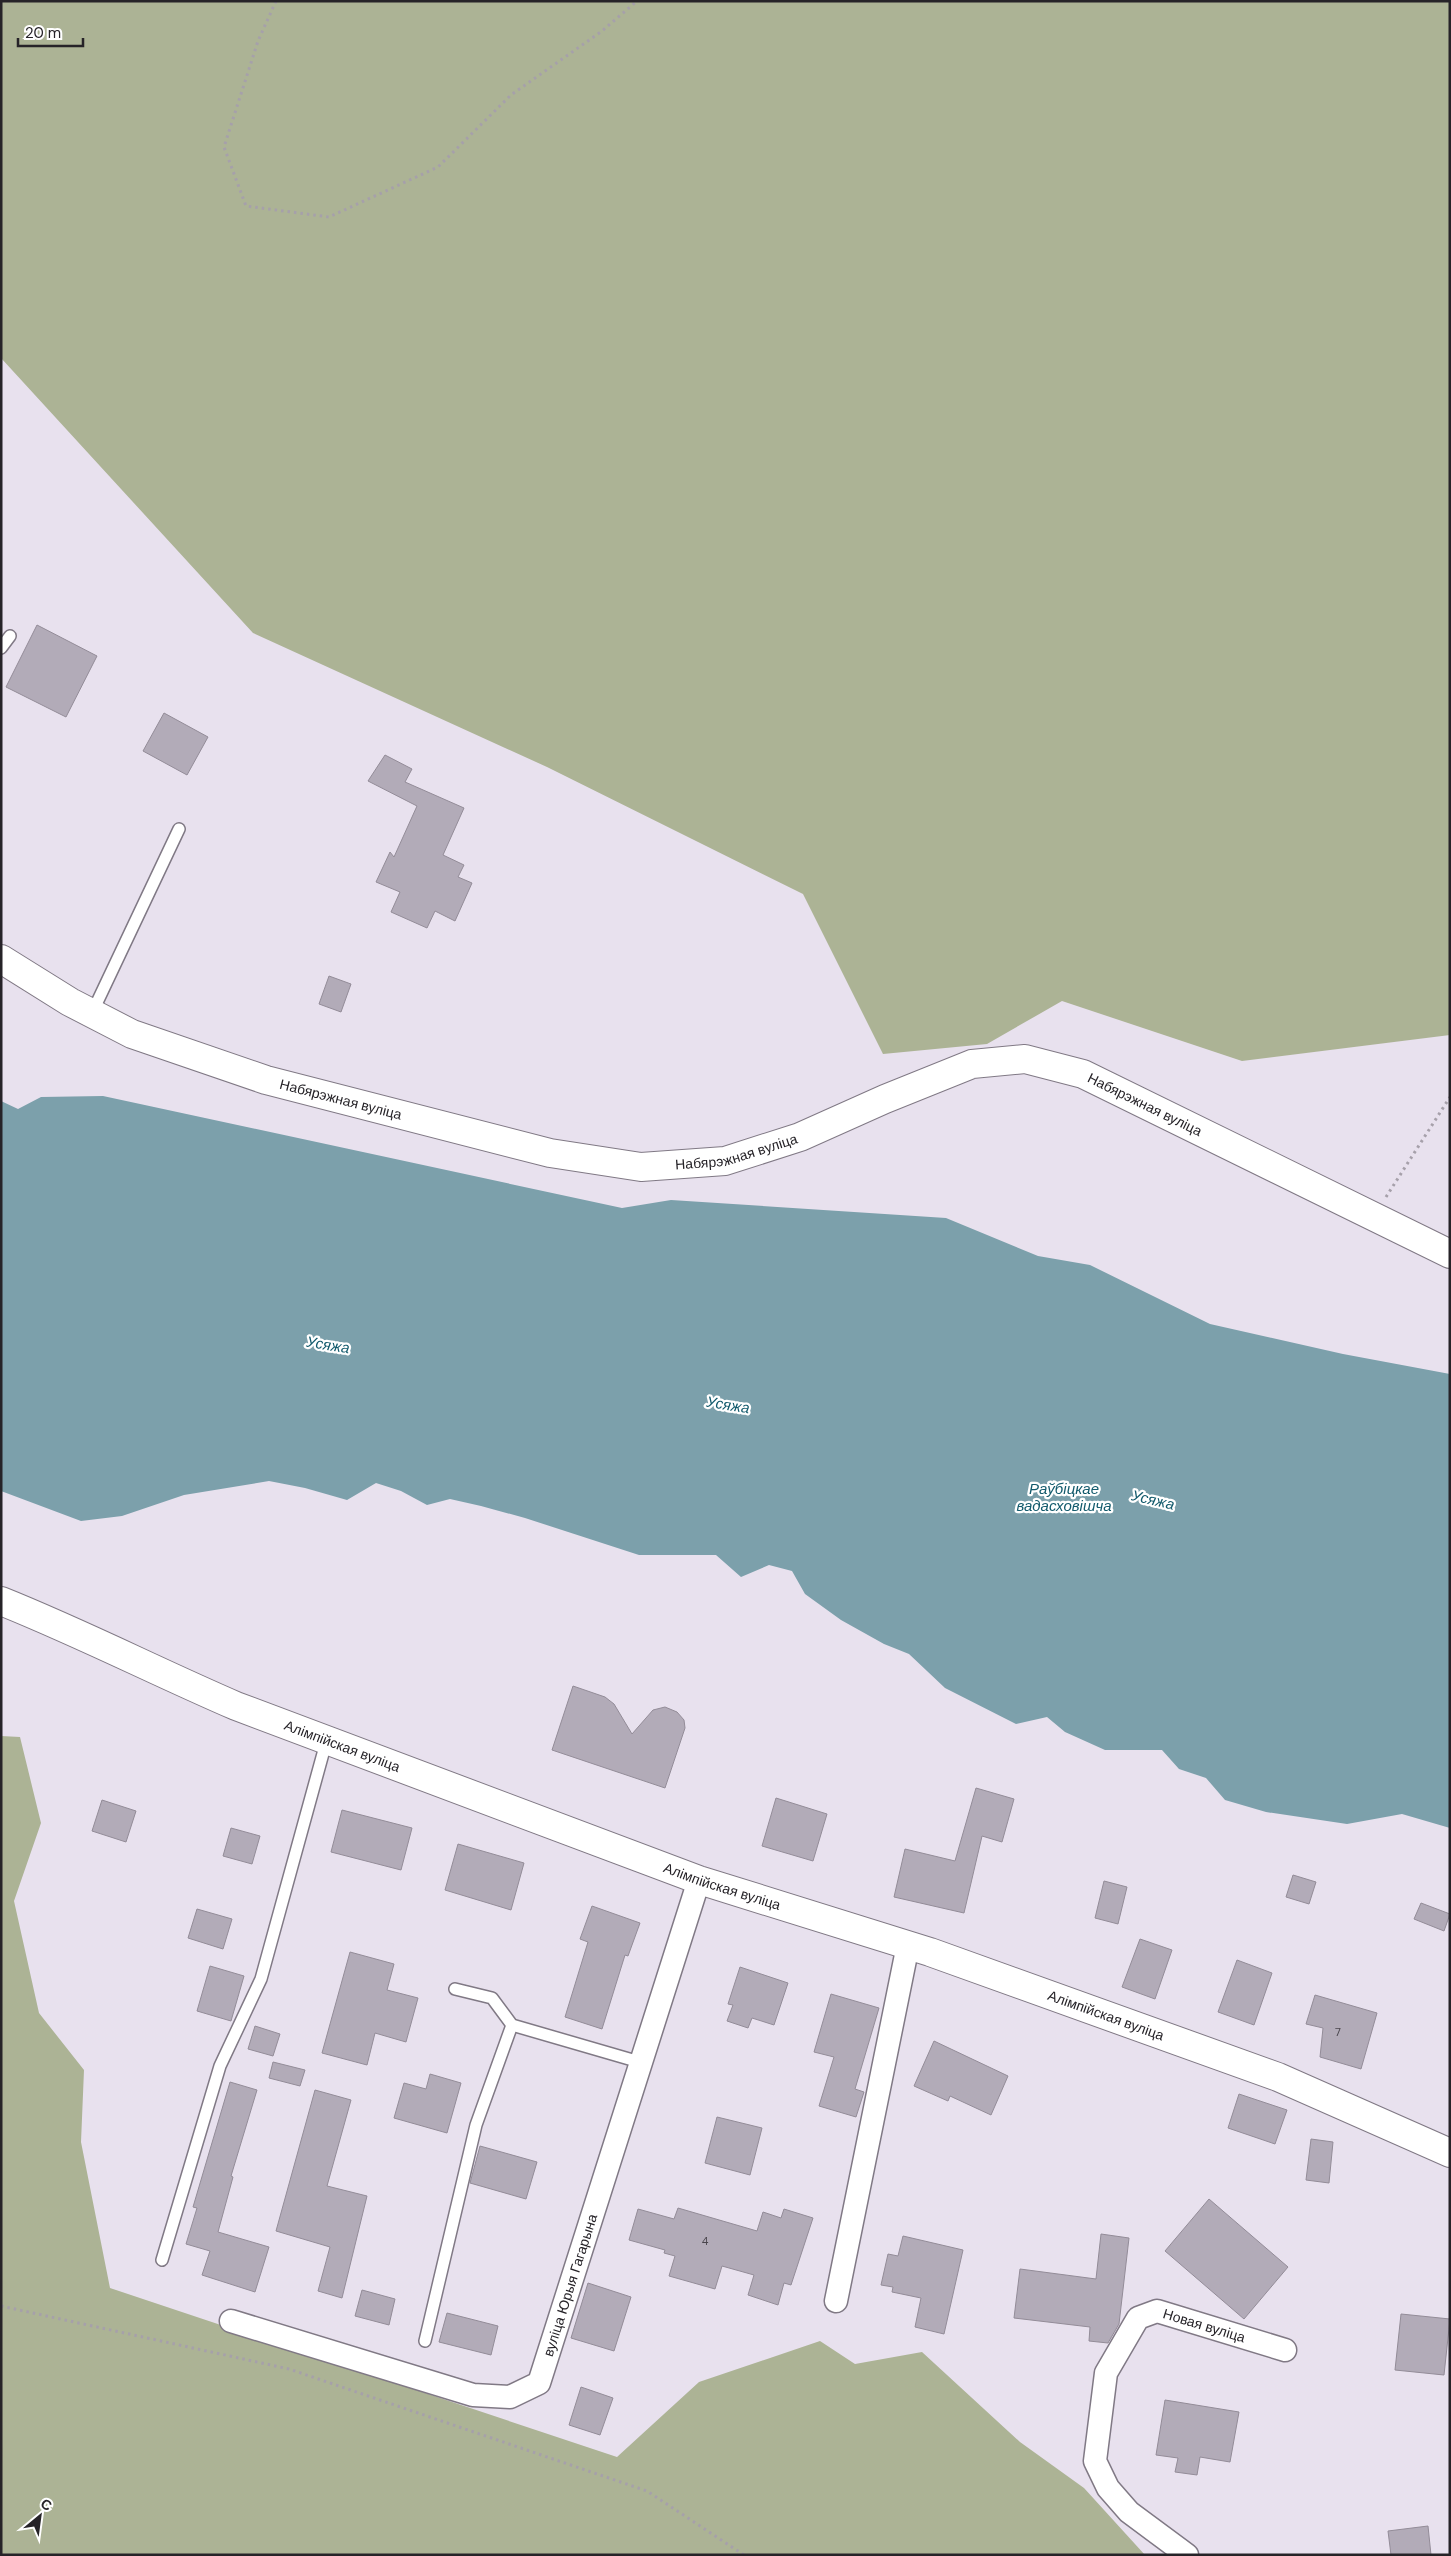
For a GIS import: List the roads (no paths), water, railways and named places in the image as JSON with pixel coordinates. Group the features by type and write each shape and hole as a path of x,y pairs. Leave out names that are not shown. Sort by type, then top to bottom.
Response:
{"street":[{"name":"Набярэжная вуліца","path":"1,959 92,1013 132,1034 266,1080 550,1153 641,1167 725,1161 800,1137 885,1099 972,1064 1025,1059 1083,1074 1450,1254"},
{"name":"Алімпійская вуліца","path":"1,1601 74,1630 161,1674 228,1703 699,1880 908,1945 1278,2077 1450,2152"},
{"name":"вуліца Юрыя Гагарына","path":"231,2320 473,2395 510,2397 539,2384 699,1880"},
{"path":"836,2301 908,1945"},
{"name":"Новая вуліца","path":"1187,2555 1130,2512 1108,2488 1096,2461 1106,2373 1138,2318 1157,2311 1286,2350"}],"lane":[{"path":"1,648 10,636"},
{"path":"92,1013 179,828"},
{"path":"162,2260 220,2066 261,1979 327,1739"},
{"path":"455,1989 492,1998 512,2025 642,2063"},
{"path":"426,2341 476,2126 512,2025"}],"water":[{"name":"Раўбіцкае вадасховішча","path":"103,1096 622,1208 671,1200 946,1218 1038,1256 1090,1265 1210,1324 1343,1354 1450,1374 1450,1828 1402,1814 1347,1824 1266,1812 1225,1800 1206,1778 1179,1769 1162,1750 1105,1750 1065,1732 1047,1717 1016,1724 945,1688 909,1654 884,1644 841,1620 805,1594 792,1571 769,1565 741,1577 716,1555 639,1555 525,1518 481,1506 450,1499 427,1505 401,1491 376,1483 347,1500 305,1488 269,1481 184,1495 122,1516 81,1521 1,1491 1,1101 18,1109 41,1097"}],"water label":[{"name":"Усяжа","path":"328,1345"},
{"name":"Усяжа","path":"728,1405"},
{"name":"Усяжа","path":"1153,1500"}]}
